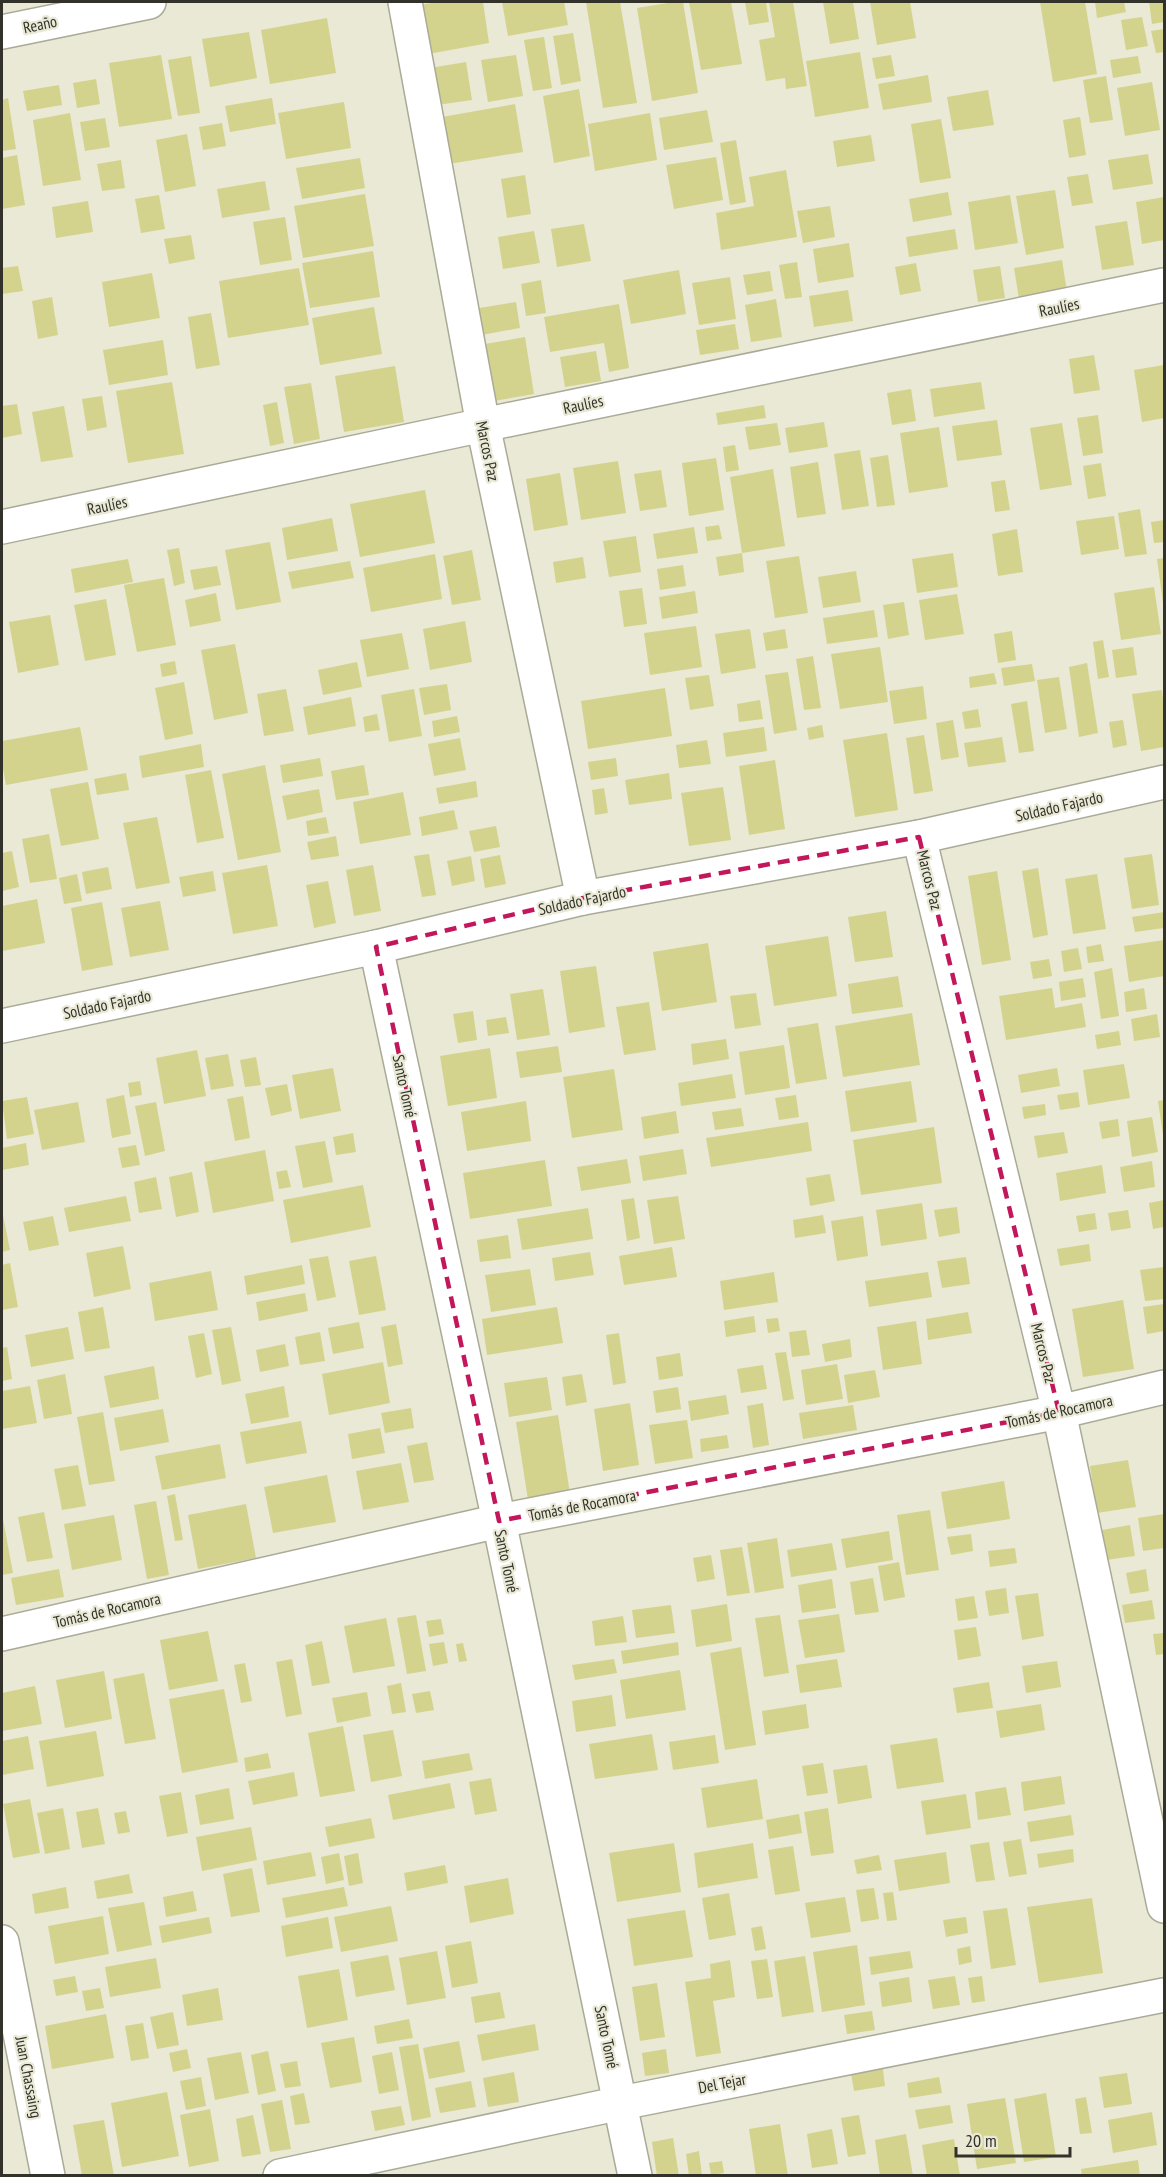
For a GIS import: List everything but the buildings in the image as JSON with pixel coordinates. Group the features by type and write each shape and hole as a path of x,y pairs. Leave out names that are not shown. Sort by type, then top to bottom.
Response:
{"street":[{"name":"Reaño","path":"2,32 149,2"},
{"name":"Marcos Paz","path":"405,2 483,425 583,898"},
{"name":"Raulíes","path":"2,527 1164,285"},
{"name":"Soldado Fajardo","path":"2,1026 376,947 583,898 919,837 1164,782"},
{"name":"Marcos Paz","path":"919,837 1059,1412 1164,1906"},
{"name":"Santo Tomé","path":"376,947 499,1521 635,2175"},
{"name":"Tomás de Rocamora","path":"2,1634 499,1521 1059,1412 1164,1387"},
{"name":"Juan Chassaing","path":"2,1942 48,2175"},
{"name":"Del Tejar","path":"280,2175 621,2103 1164,1995"}],"highlighted area":[{"path":"919,837 1059,1412 499,1521 376,947 583,898"}]}
